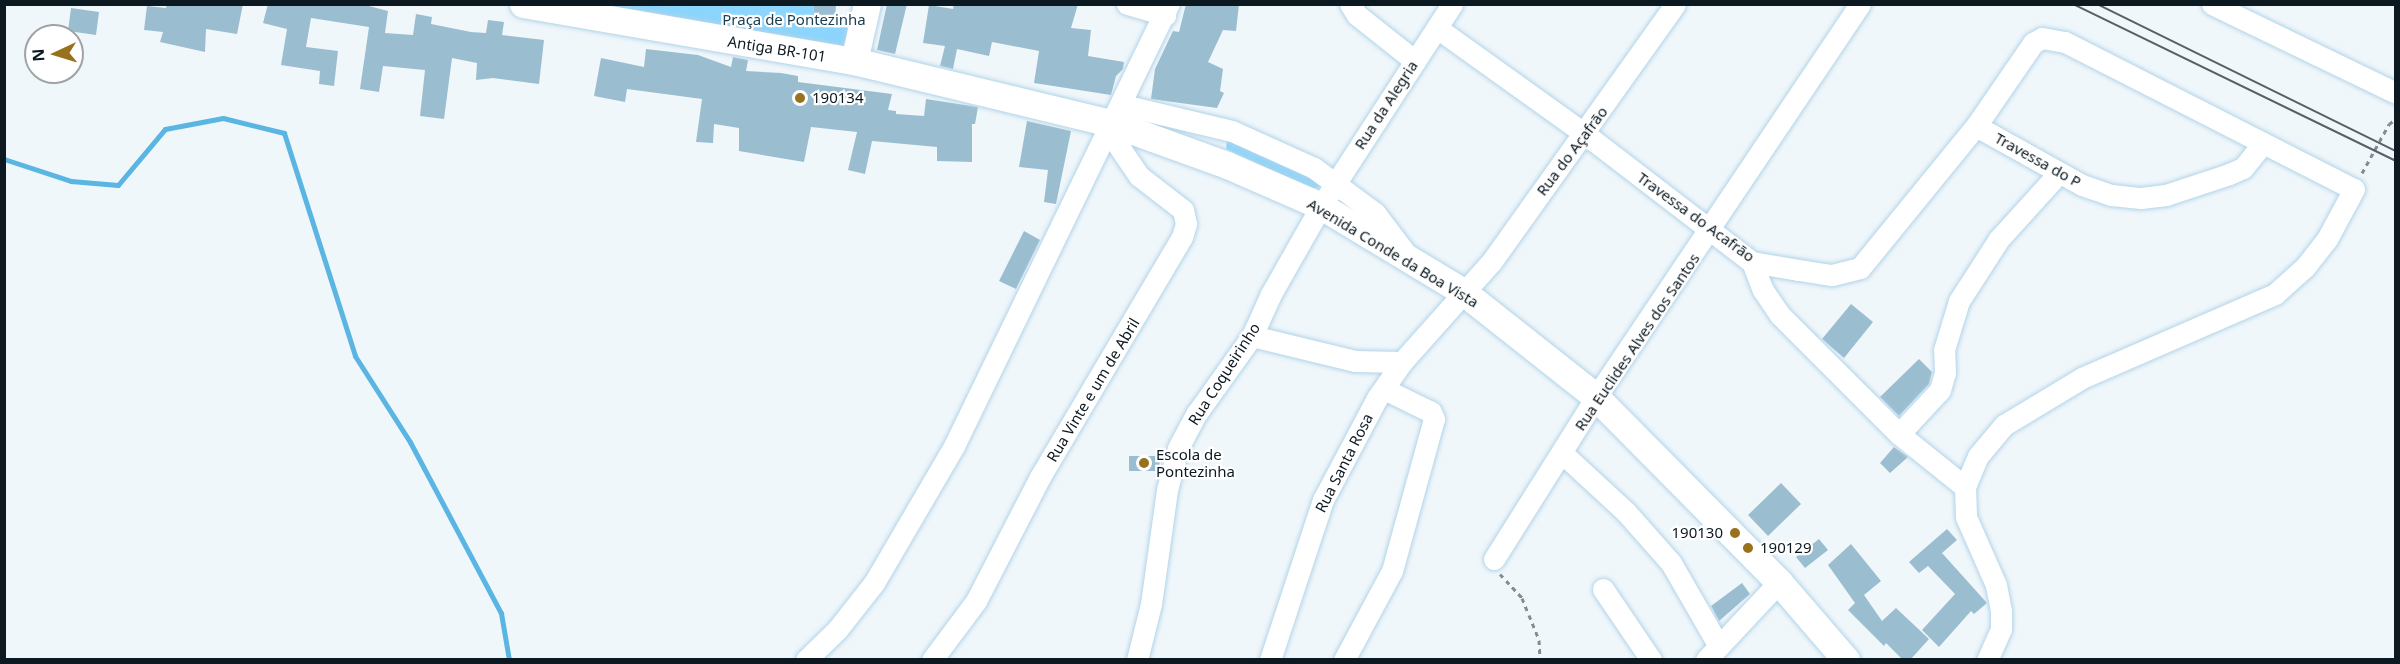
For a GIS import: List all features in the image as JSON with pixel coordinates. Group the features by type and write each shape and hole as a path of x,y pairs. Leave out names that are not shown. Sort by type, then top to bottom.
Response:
{"main road":[{"name":"Antiga BR-101","path":"523,4 854,61"},
{"path":"854,61 867,4"},
{"name":"Avenida Conde da Boa Vista","path":"854,61 1115,120 1320,206 1462,291 1596,397 1779,582 1846,660"}],"street":[{"path":"806,660 837,630 874,583 954,446 1167,10 1127,4"},
{"path":"1350,4 1357,15 1415,60"},
{"name":"Rua da Alegria","path":"1320,206 1452,4"},
{"name":"Rua do Açafrão","path":"1462,291 1492,261 1585,134 1675,4"},
{"name":"Rua Euclides Alves dos Santos","path":"1494,559 1596,397 1711,231 1860,4"},
{"path":"2212,4 2396,93"},
{"name":"Travessa do Acafrão","path":"1437,28 1585,134 1752,262 1832,275 1860,268 1976,126 2033,43 2051,38 2065,42 2263,143"},
{"path":"1115,120 1220,128 1314,168 1375,213 1412,261"},
{"name":"Rua Vinte e um de Abril","path":"932,660 976,602 1040,477 1182,237 1186,224 1183,210 1139,176 1115,120"},
{"name":"Travessa do P","path":"1976,126 2058,174 2110,195 2166,195 2243,168 2263,143"},
{"path":"1208,158 1220,128"},
{"path":"1987,660 2001,629 2001,610 1996,585 1966,517 1965,487 1978,456 2004,425 2082,378 2247,309 2293,281 2326,239 2354,189 2263,143"},
{"path":"1899,434 1940,390 1945,374 1944,350 1959,301 1999,239 2058,174"},
{"name":"Rua Coqueirinho","path":"1137,660 1151,604 1167,490 1178,448 1197,413 1252,336 1271,294 1320,206"},
{"path":"1752,262 1763,291 1780,315 1899,434 1965,487"},
{"name":"Rua Santa Rosa","path":"1270,660 1323,500 1384,389 1402,362 1462,291"},
{"path":"1252,336 1355,361 1402,362"},
{"path":"1344,660 1392,571 1434,419 1431,412 1384,389"},
{"path":"1562,453 1626,512 1671,563 1712,653 1779,582"},
{"path":"1603,589 1651,660"}],"path":[{"path":"2354,189 2378,142 2396,119"},
{"path":"1494,559 1502,580 1521,598 1529,615 1539,640 1540,660"}],"green space":[{"name":"Praça de Pontezinha","path":"607,5 814,5 813,17 849,21 845,46"},
{"path":"1227,140 1320,181 1321,186 1313,189 1226,149"}],"building":[{"path":"167,4 243,4 237,34 206,29 205,52 160,42 163,32 144,30 147,6 166,8"},
{"path":"268,4 361,4 388,11 385,33 413,35 416,14 432,17 431,24 471,32 486,33 488,20 504,22 502,35 544,40 539,84 493,78 476,80 477,63 452,58 444,119 420,116 425,70 383,66 379,92 360,89 369,27 311,18 306,47 338,51 334,86 319,84 320,71 281,65 287,29 263,23"},
{"path":"814,4 836,4 835,19 813,17"},
{"path":"887,4 907,4 895,54 877,50"},
{"path":"954,4 1078,4 1071,28 1091,30 1088,56 1124,62 1123,69 1116,76 1111,95 1034,83 1039,51 992,42 989,56 957,49 953,69 940,66 945,46 923,43 929,5 953,9"},
{"path":"1186,4 1239,4 1236,31 1223,30 1208,62 1223,69 1220,91 1224,93 1217,108 1151,99 1155,69 1173,31 1179,32"},
{"path":"71,8 99,12 96,35 84,33 84,24 69,24"},
{"path":"646,49 698,55 731,67 733,57 748,60 746,71 781,73 798,76 798,82 892,94 888,110 896,111 896,114 924,116 926,99 978,107 975,124 972,124 972,162 937,161 937,147 872,141 865,174 848,170 857,132 811,127 804,162 739,151 739,128 714,124 713,143 696,142 702,99 627,89 625,102 594,96 601,58 644,67"},
{"path":"1027,121 1071,131 1056,204 1044,202 1048,170 1019,167"},
{"path":"1024,231 1040,240 1016,289 999,281"},
{"path":"1851,304 1873,322 1844,358 1822,339"},
{"path":"1919,359 1932,372 1929,384 1899,416 1880,397"},
{"path":"1894,447 1908,457 1890,473 1880,463"},
{"name":"Escola de Pontezinha","path":"1129,456 1160,456 1159,471 1129,471"},
{"path":"1781,483 1801,504 1768,536 1748,515"},
{"path":"1947,529 1957,540 1942,553 1987,603 1974,614 1971,611 1939,647 1922,630 1955,594 1928,566 1919,573 1909,562"},
{"path":"1819,539 1828,550 1805,568 1796,557"},
{"path":"1851,544 1881,581 1864,595 1882,621 1896,608 1929,639 1910,660 1903,660 1886,643 1884,646 1848,610 1855,603 1828,565"},
{"path":"1742,583 1750,594 1719,621 1711,606"}],"waterway":[{"path":"4,159 71,181 118,185 165,129 223,118 284,133 355,356 410,442 501,613 509,660"}],"tram line":[{"path":"2073,4 2396,161"},
{"path":"2097,4 2396,151"}],"place":[{"name":"190134","path":"800,98"},
{"name":"Escola de Pontezinha","path":"1144,463"},
{"name":"190130","path":"1735,533"},
{"name":"190129","path":"1748,548"}]}
